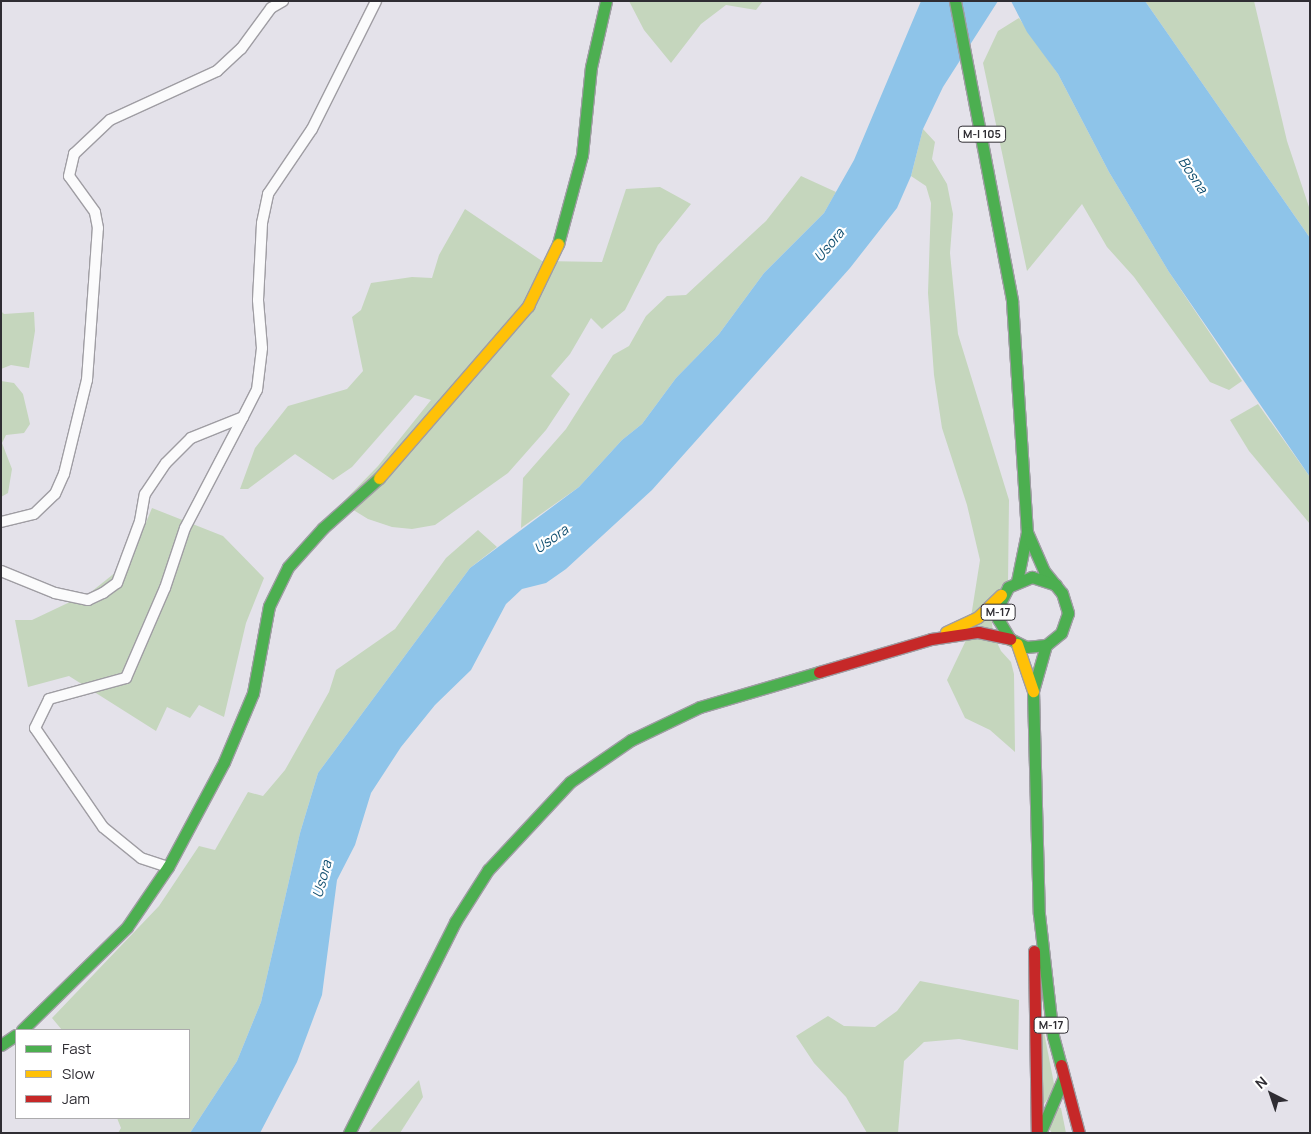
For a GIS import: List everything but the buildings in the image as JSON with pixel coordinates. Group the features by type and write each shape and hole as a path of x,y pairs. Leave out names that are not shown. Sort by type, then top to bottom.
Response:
{"street":[{"path":"1,522 34,514 55,494 64,474 87,380 98,228 95,212 69,176 74,154 110,120 217,71 241,49 271,8 283,1"},
{"path":"23,1029 127,927 145,905 168,867 224,762 253,692 269,606 288,567 323,528 390,468 528,306 560,240 579,165 591,67 606,1"},
{"name":"M-I 105","path":"955,1 1008,266 1018,366 1027,532"},
{"path":"168,867 141,858 103,827 35,728 49,699 126,678 165,588 185,528 257,390 262,348 258,300 262,224 268,194 312,129 341,76 370,4"},
{"path":"1,571 55,593 88,600 103,593 117,583 140,522 145,494 166,463 191,438 243,417"},
{"path":"1027,532 1017,581 1039,577 1056,585"},
{"name":"M-17","path":"1027,532 1044,571 1067,602 1068,613 1061,633 1046,645 1033,691 1039,914 1048,1006 1063,1079 1079,1133"},
{"name":"M-17","path":"1017,581 1002,595 998,619 1013,641 1033,691"},
{"path":"931,639 978,617 1002,595"},
{"path":"349,1133 464,907 488,870 570,782 631,740 700,707 931,639 978,632 1013,641 1026,647 1046,645"},
{"path":"1038,1133 1032,984 1039,914"},
{"path":"1,1045 15,1036"},
{"path":"1038,1133 1063,1079"}],"green space":[{"path":"629,1 763,1 756,10 726,5 701,24 671,63 644,30"},
{"path":"1145,1 1254,1 1287,141 1310,210 1310,238"},
{"path":"1019,18 1058,74 1109,172 1169,272 1242,381 1229,390 1210,382 1134,277 1107,247 1082,204 1027,271 983,63 998,31"},
{"path":"923,129 935,142 932,159 947,184 953,214 950,253 958,334 1009,500 1008,583 992,623 993,634 1001,651 1011,662 1014,674 1015,752 990,730 965,718 947,680 968,636 980,560 967,505 942,428 934,375 928,293 931,203 926,186 911,176"},
{"path":"801,176 836,192 824,213 764,273 719,334 676,378 642,424 622,440 579,487 521,528 523,478 566,429 613,355 629,346 646,316 667,296 686,295 766,221"},
{"path":"660,187 691,204 658,245 625,310 602,329 591,318 570,354 551,376 570,394 546,430 508,473 435,525 412,529 392,527 368,519 342,503 378,466 431,400 415,395 352,467 333,480 295,454 248,489 240,489 255,448 288,406 347,389 363,371 352,317 361,310 371,283 412,277 432,278 439,255 465,209 542,261 602,262 626,189"},
{"path":"1,311 4,314 34,312 35,331 29,368 11,365 1,369"},
{"path":"1,381 14,383 23,394 30,424 24,433 6,435 2,443 12,469 8,493 1,497"},
{"path":"1258,404 1310,477 1310,524 1249,451 1230,420"},
{"path":"152,508 223,536 264,578 246,623 224,717 199,705 190,718 167,707 156,731 69,676 28,687 15,620 32,620 91,592 116,572 133,554"},
{"path":"478,530 497,547 470,568 318,773 300,833 261,1002 237,1061 190,1133 118,1133 121,1128 117,1119 190,1119 190,1029 61,1029 52,1018 159,906 199,846 215,850 248,792 263,796 285,770 329,692 336,670 395,629 446,558"},
{"path":"920,981 1019,1000 1018,1050 959,1039 924,1042 904,1061 898,1133 867,1133 846,1097 814,1063 796,1036 828,1016 844,1026 875,1027 897,1011"},
{"path":"1043,1027 1055,1089 1041,1108"},
{"path":"419,1080 423,1097 400,1133 368,1133"},
{"path":"1058,1107 1061,1108 1066,1133 1052,1133 1048,1127"}],"water":[{"name":"Usora","path":"921,1 998,1 943,87 923,129 911,176 897,208 850,268 652,490 566,569 546,583 522,589 506,604 471,670 435,705 401,747 371,793 355,845 337,880 322,995 297,1062 260,1133 190,1133 237,1061 261,1002 300,833 318,773 470,568 579,487 622,440 642,424 676,378 719,334 764,273 824,213 854,160"},
{"name":"Bosna","path":"1011,1 1145,1 1310,238 1310,477 1169,272 1109,172 1058,74 1027,32"}],"traffic: fast":[{"path":"558,244 582,155 591,67 606,1"},
{"path":"955,1 1012,301 1027,532 1017,581"},
{"path":"23,1029 127,927 168,867 224,762 253,693 269,606 288,567 323,528 379,478"},
{"path":"1027,532 1044,571 1062,593 1068,613 1061,633 1046,645 1026,647 1010,639 998,619 998,607 1008,587 1032,577 1056,585"},
{"path":"1046,645 1033,691 1039,914 1053,1036 1061,1065"},
{"path":"349,1133 455,922 488,870 570,782 631,740 700,707 819,672"},
{"path":"1,1045 15,1036"},
{"path":"1040,1133 1063,1079"}],"traffic: slow":[{"path":"379,478 528,306 558,244"},
{"path":"946,632 978,617 1001,595"},
{"path":"1017,644 1033,691"}],"traffic: jam":[{"path":"819,672 931,639 978,632 1010,639"},
{"path":"1034,951 1037,1133"},
{"path":"1061,1065 1079,1133"}]}
